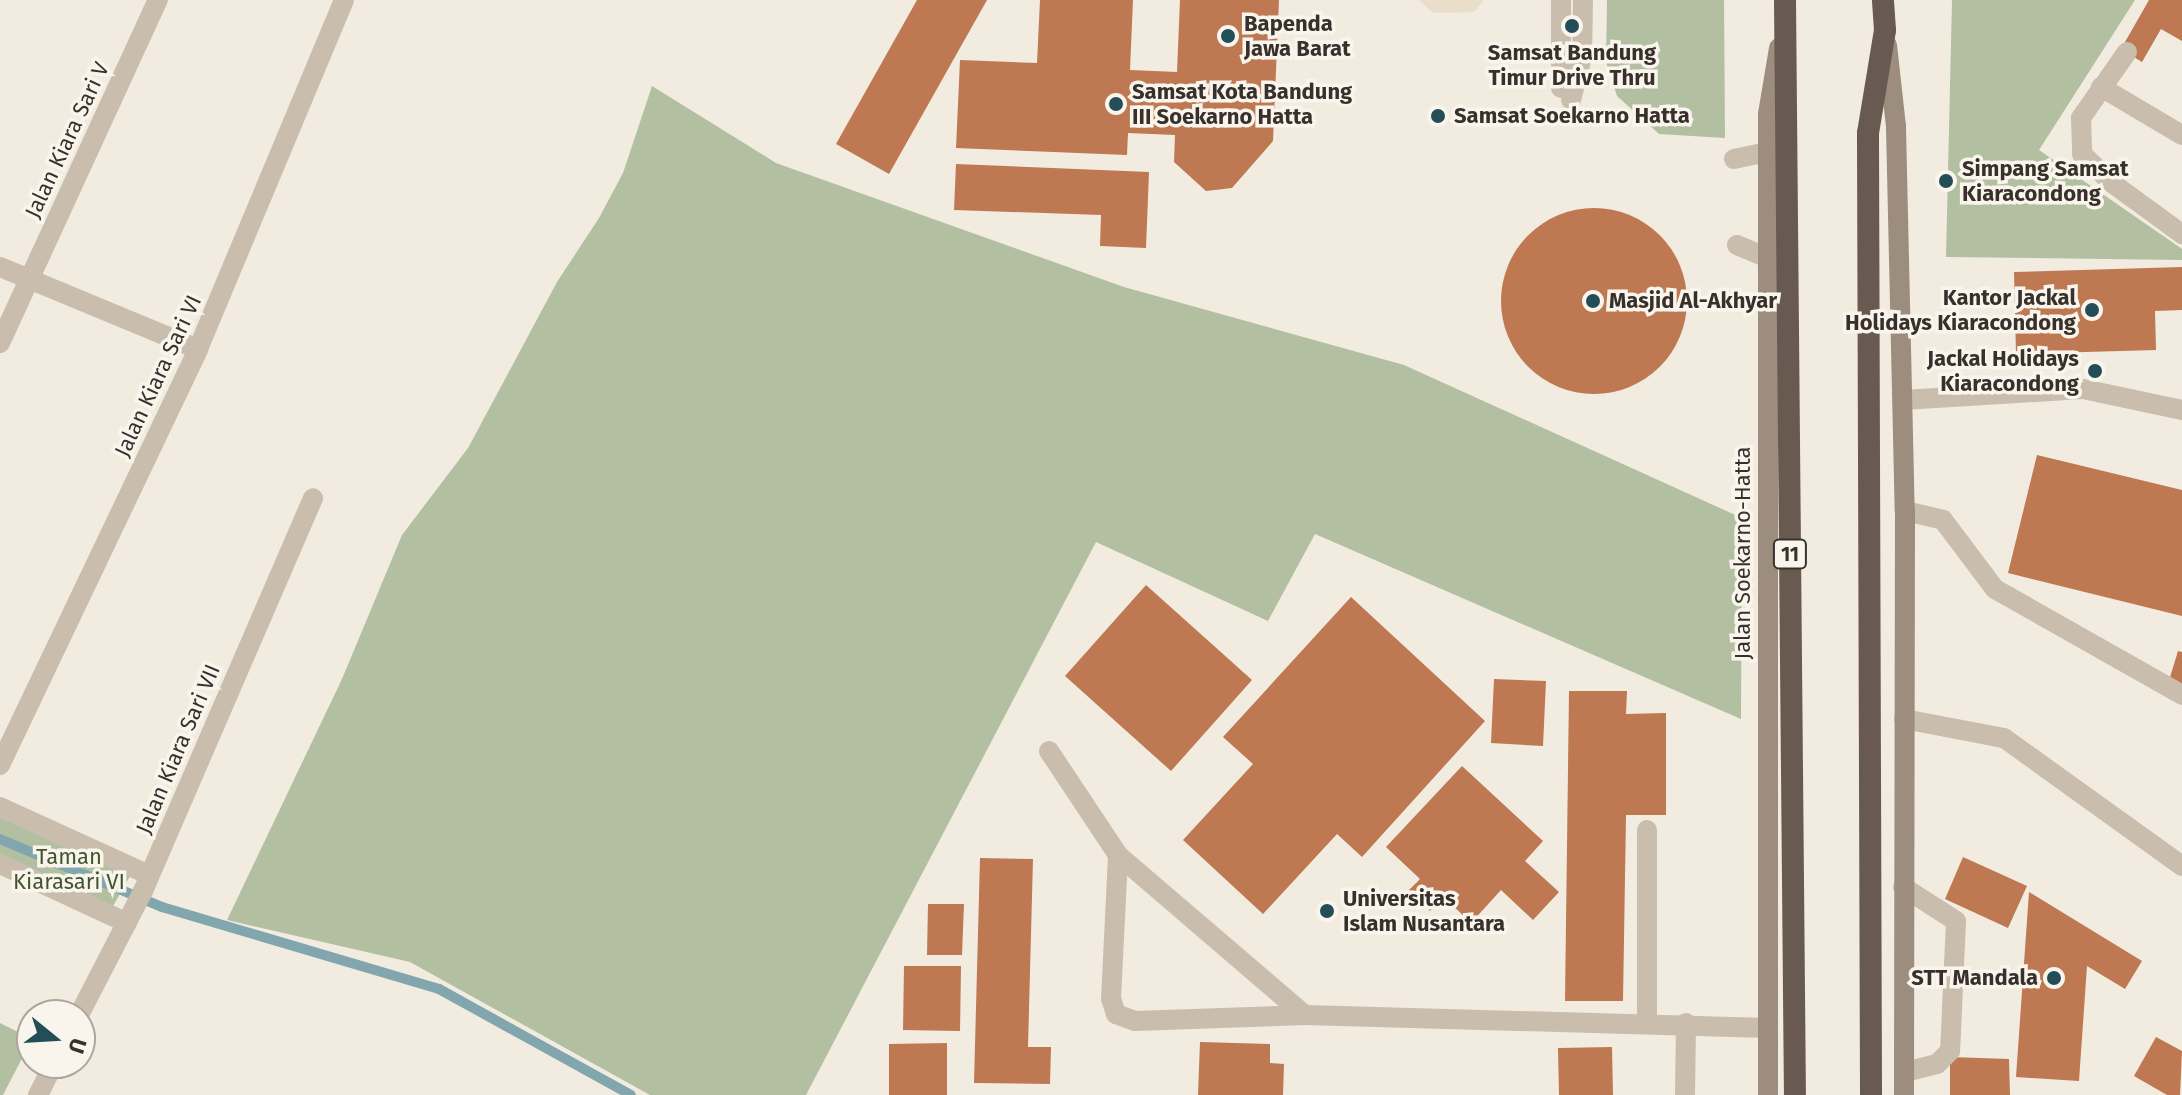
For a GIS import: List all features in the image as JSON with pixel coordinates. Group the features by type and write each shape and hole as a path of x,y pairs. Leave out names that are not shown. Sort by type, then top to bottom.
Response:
{"highway":[{"path":"1871,1095 1868,133 1885,30 1883,0"},
{"name":"Jalan Soekarno-Hatta","path":"1785,7 1795,1095"}],"main road":[{"name":"Jalan Soekarno-Hatta","path":"1768,1095 1768,114 1785,7"},
{"path":"1885,30 1896,127 1905,511 1904,1095"}],"street":[{"name":"Jalan Kiara Sari V","path":"0,343 158,0"},
{"name":"Jalan Kiara Sari VI","path":"0,765 198,349 344,0"},
{"path":"1561,0 1566,94 1582,57 1583,0"},
{"path":"2127,52 2081,118 2082,154 2132,199 2182,234"},
{"path":"2101,87 2182,135"},
{"path":"1734,159 1768,152"},
{"path":"1737,245 1770,259"},
{"path":"0,267 198,349"},
{"path":"1903,400 2071,389 2182,410"},
{"name":"Jalan Kiara Sari VII","path":"87,999 139,899 313,498"},
{"path":"1905,511 1943,520 1995,589 2182,695"},
{"path":"1904,719 2004,738 2182,866"},
{"path":"1049,751 1118,855 1305,1015"},
{"path":"0,807 139,899"},
{"path":"1647,830 1647,1023"},
{"path":"1118,855 1111,999 1116,1014 1135,1021 1305,1015 1686,1023 1767,1028"},
{"path":"0,864 139,899"},
{"path":"1903,887 1956,921 1950,1051 1937,1064 1904,1072"},
{"path":"1685,1095 1686,1023"}],"green space":[{"path":"1607,0 1724,0 1725,138 1659,134 1617,96 1606,62"},
{"path":"1952,0 2135,0 2039,150 2182,249 2182,260 1946,257"},
{"path":"652,86 776,163 1124,287 1404,365 1742,518 1741,719 1315,534 1268,621 1096,542 806,1095 650,1095 410,962 227,920 342,679 402,535 468,448 557,282 599,218 623,173"},
{"name":"Taman Kiarasari VI","path":"0,810 134,869 108,915 0,866"},
{"path":"0,1023 16,1031 16,1070 3,1095 0,1095"}],"shaded area":[{"path":"1419,0 1484,0 1474,12 1433,13"}],"building":[{"path":"917,0 987,0 889,174 836,144"},
{"name":"Samsat Kota Bandung III Soekarno Hatta","path":"1040,0 1133,0 1130,70 1177,72 1180,0 1279,0 1273,141 1232,188 1206,191 1174,162 1175,135 1128,133 1127,155 956,148 960,60 1037,63"},
{"path":"2149,0 2182,0 2182,41 2161,29 2142,62 2121,49"},
{"path":"956,164 1149,172 1146,248 1100,246 1101,215 954,210"},
{"name":"Masjid Al-Akhyar","path":"1594,208 1629,215 1660,235 1680,266 1687,301 1680,336 1660,367 1629,387 1594,394 1559,387 1528,367 1508,336 1501,301 1508,266 1528,235 1559,215"},
{"name":"Kantor Jackal Holidays Kiaracondong","path":"2182,267 2182,310 2155,311 2156,350 2016,354 2014,272"},
{"path":"2037,455 2182,490 2182,616 2008,573"},
{"path":"1146,585 1252,680 1171,771 1065,676"},
{"path":"1351,597 1485,721 1362,857 1337,834 1263,914 1183,840 1253,764 1223,737"},
{"path":"2178,651 2182,652 2182,688 2168,684"},
{"path":"1494,679 1546,681 1543,746 1491,743"},
{"path":"1569,691 1627,691 1626,714 1666,713 1666,815 1626,815 1623,1001 1565,1001"},
{"path":"1462,766 1543,841 1525,861 1559,892 1533,920 1501,890 1471,923 1443,896 1430,911 1409,890 1420,879 1386,847"},
{"path":"1963,857 2027,886 2008,928 1945,899"},
{"path":"980,858 1033,859 1028,1047 1051,1047 1050,1084 974,1083"},
{"name":"STT Mandala","path":"2029,892 2142,961 2125,989 2087,966 2079,1081 2016,1077"},
{"path":"928,904 964,904 962,955 927,955"},
{"path":"904,966 961,966 960,1031 903,1030"},
{"path":"2156,1037 2182,1051 2180,1095 2167,1095 2134,1076"},
{"path":"1200,1042 1270,1044 1270,1063 1284,1064 1283,1095 1198,1095"},
{"path":"947,1043 947,1095 889,1095 889,1044"},
{"path":"1612,1047 1613,1095 1559,1095 1558,1048"},
{"path":"1950,1057 2009,1059 2010,1095 1950,1095"}],"waterway":[{"path":"0,839 162,907 439,989 631,1095"}],"place":[{"name":"Samsat Bandung Timur Drive Thru","path":"1572,26"},
{"name":"Bapenda Jawa Barat","path":"1228,36"},
{"name":"Samsat Kota Bandung III Soekarno Hatta","path":"1116,104"},
{"name":"Samsat Soekarno Hatta","path":"1438,116"},
{"name":"Simpang Samsat Kiaracondong","path":"1946,181"},
{"name":"Masjid Al-Akhyar","path":"1593,301"},
{"name":"Kantor Jackal Holidays Kiaracondong","path":"2092,310"},
{"name":"Jackal Holidays Kiaracondong","path":"2095,371"},
{"name":"Universitas Islam Nusantara","path":"1327,911"},
{"name":"STT Mandala","path":"2054,978"}]}
